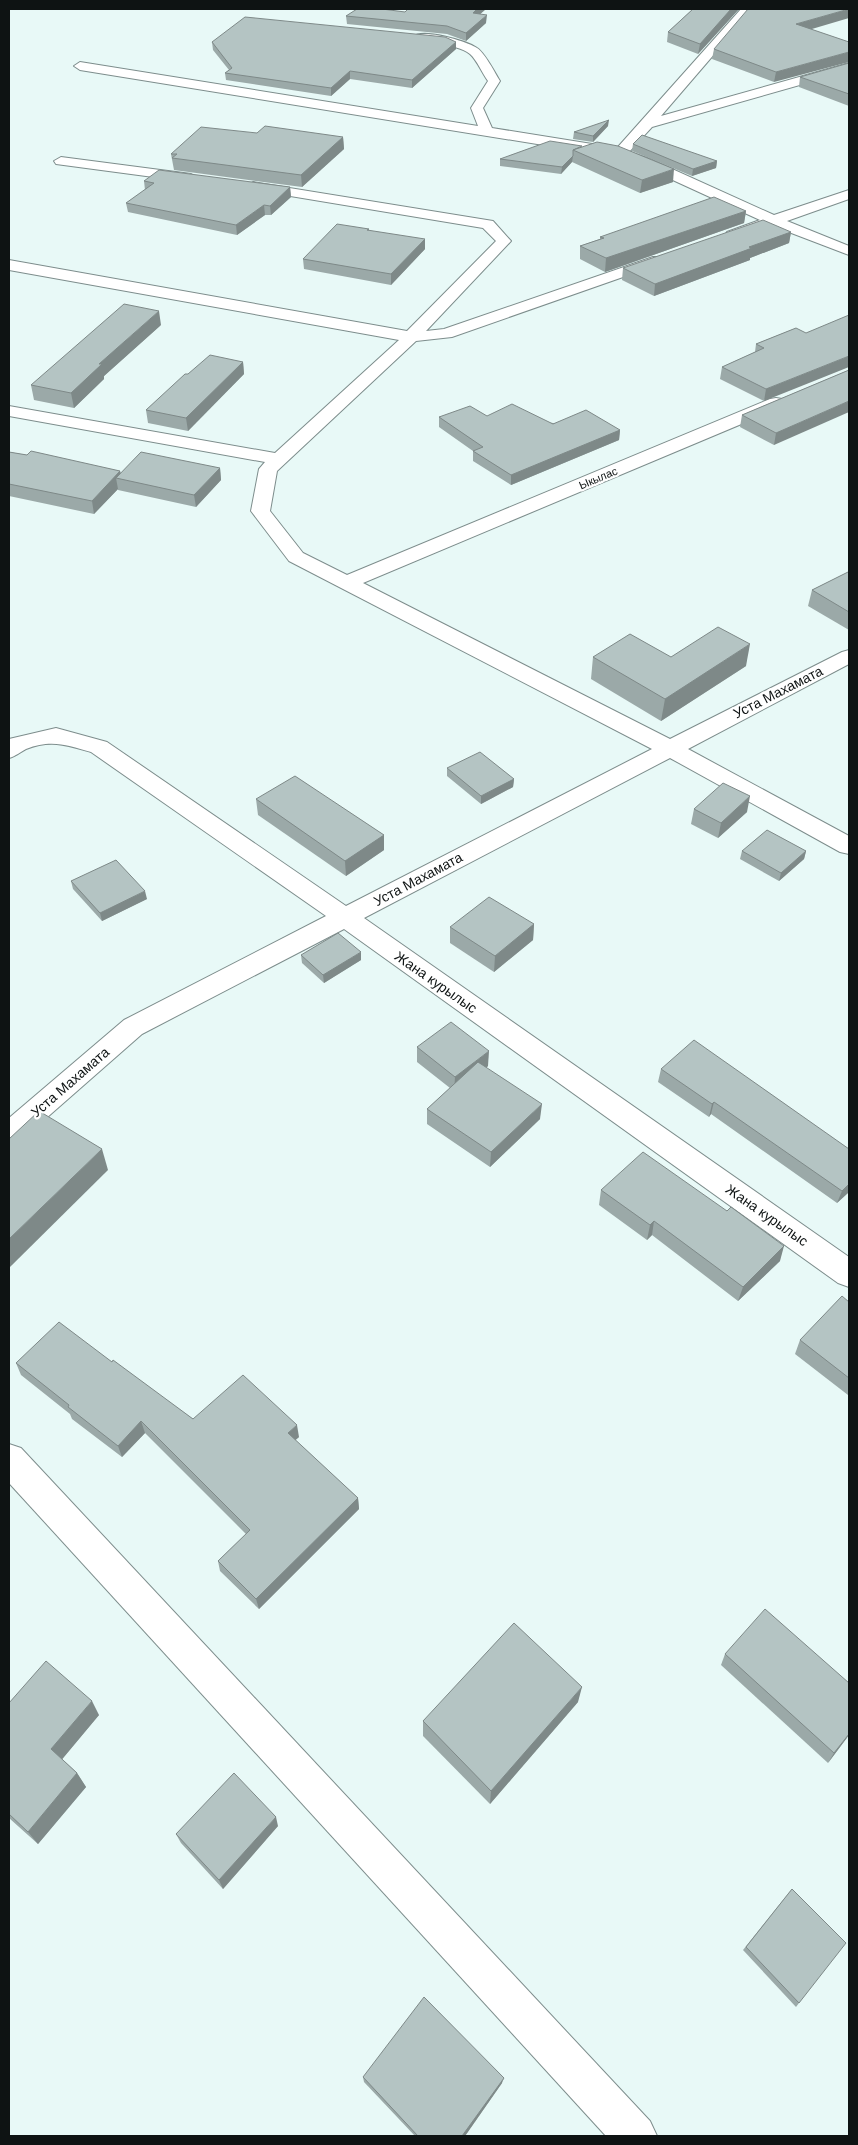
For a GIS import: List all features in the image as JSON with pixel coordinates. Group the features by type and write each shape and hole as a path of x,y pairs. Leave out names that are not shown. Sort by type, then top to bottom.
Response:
{"street":[{"path":"620,153 747,9"},
{"path":"407,36 447,40 474,51 494,81 477,108 486,130"},
{"path":"80,66 620,153 645,162 772,220 849,251"},
{"path":"647,124 849,67"},
{"path":"61,161 205,180"},
{"path":"234,183 488,224 504,241 412,337 268,468 260,510 296,557 669,748 849,846"},
{"path":"716,240 849,194"},
{"path":"9,265 412,337 446,334 669,257"},
{"name":"Ыкылас","path":"346,583 794,396"},
{"path":"9,411 278,459"},
{"name":"Уста Махамата","path":"9,1134 133,1027 849,656"},
{"name":"Жана курылыс","path":"9,752 17,744 56,735 99,747 345,917 849,1274"},
{"path":"9,1459 635,2136"}],"building":[{"path":"357,9 382,9 405,12 408,9 477,9 473,13 487,15 466,33 447,26 346,16"},
{"path":"693,9 731,9 700,44 668,32"},
{"path":"748,9 849,9 796,24 849,42 849,52 776,72 714,49"},
{"path":"245,17 445,37 456,42 412,80 350,71 331,88 225,73 232,68 212,42"},
{"path":"849,63 849,94 800,77"},
{"path":"609,120 593,136 574,132"},
{"path":"265,126 343,137 301,175 172,158 177,154 171,154 201,127 257,133"},
{"path":"642,135 717,161 693,169 633,144"},
{"path":"550,141 582,146 573,150 573,156 562,167 500,159"},
{"path":"597,142 618,146 674,169 642,180 573,150"},
{"path":"159,170 290,187 270,206 264,205 236,225 126,203 154,183 144,181"},
{"path":"714,197 746,211 606,258 580,246 604,238 600,237"},
{"path":"763,220 791,232 655,284 623,268"},
{"path":"337,224 425,239 391,274 303,259"},
{"path":"124,304 159,311 99,364 102,364 71,393 31,385"},
{"path":"849,315 849,356 766,389 722,367 764,348 756,344 796,328 806,333"},
{"path":"210,355 243,362 186,418 146,410 185,374 188,374"},
{"path":"849,370 849,401 776,433 742,415"},
{"path":"512,404 553,424 586,410 620,430 511,475 473,451 483,447 439,417 470,406 487,416"},
{"path":"31,451 120,471 92,501 9,484 9,452 27,455"},
{"path":"141,452 220,468 194,495 116,478"},
{"path":"848,572 849,612 812,590"},
{"path":"718,627 750,644 665,699 593,657 630,634 671,657"},
{"path":"480,752 514,779 481,796 447,768"},
{"path":"295,776 384,835 345,861 256,799"},
{"path":"723,783 750,796 721,823 694,809"},
{"path":"767,830 806,851 781,873 742,851"},
{"path":"116,860 145,891 100,913 71,881"},
{"path":"489,897 534,924 495,956 450,927"},
{"path":"338,933 361,952 323,975 301,955"},
{"path":"451,1022 489,1051 455,1077 417,1047"},
{"path":"694,1040 849,1149 849,1184 842,1191 714,1102 712,1104 661,1069"},
{"path":"478,1062 542,1104 491,1152 427,1109"},
{"path":"39,1111 102,1149 9,1239 9,1139"},
{"path":"643,1152 727,1211 731,1207 784,1246 743,1287 654,1221 650,1225 601,1190"},
{"path":"842,1296 849,1302 849,1378 800,1340"},
{"path":"59,1322 193,1419 243,1375 297,1425 288,1433 358,1498 256,1599 218,1561 250,1530 141,1421 118,1446 16,1363"},
{"path":"765,1609 849,1683 849,1734 834,1753 725,1654"},
{"path":"514,1623 582,1687 491,1791 423,1721"},
{"path":"46,1661 92,1701 51,1749 77,1773 28,1832 9,1814 9,1703"},
{"path":"234,1773 276,1817 219,1880 176,1834"},
{"path":"792,1889 846,1943 799,2003 746,1947"},
{"path":"424,1997 504,2078 462,2136 418,2136 363,2077"}]}
